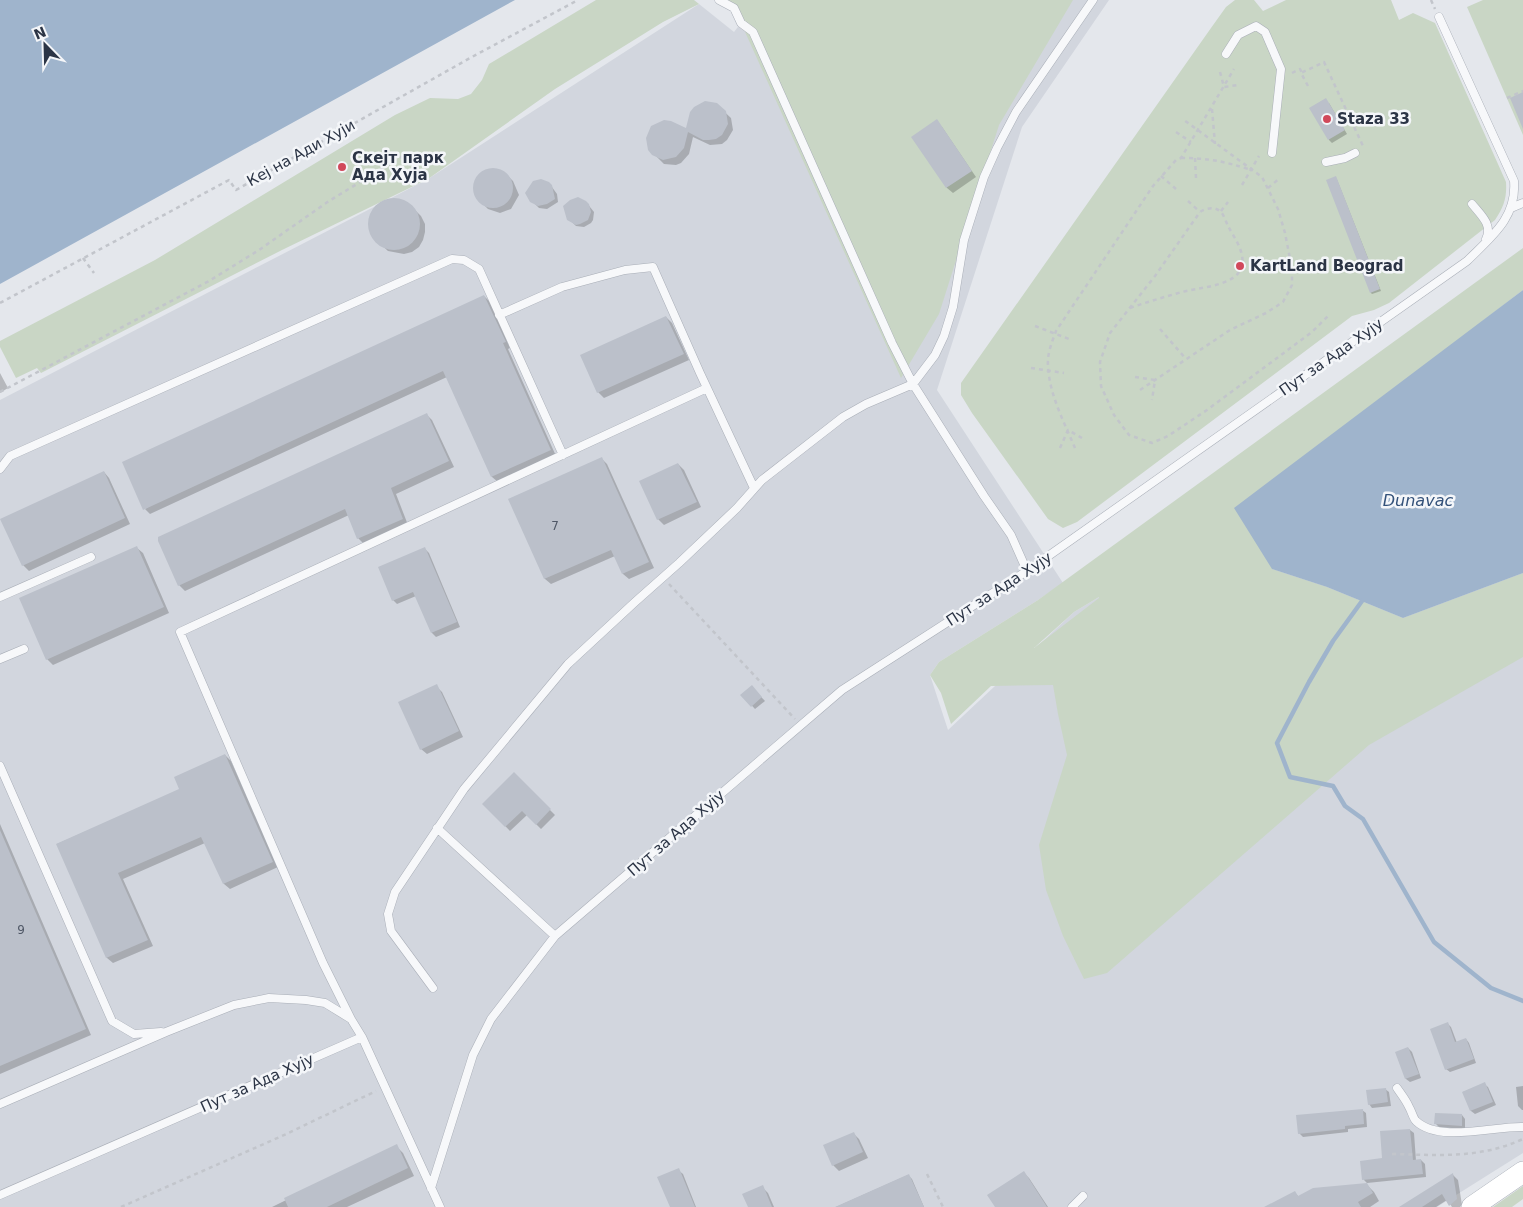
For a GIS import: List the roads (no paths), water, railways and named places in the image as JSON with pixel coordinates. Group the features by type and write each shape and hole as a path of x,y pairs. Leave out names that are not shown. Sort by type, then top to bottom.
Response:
{"street":[{"path":"1472,1207 1523,1172"}],"lane":[{"path":"433,988 391,931 388,914 394,892 464,789 568,664 737,508 762,480 843,417 866,404 912,384 935,355 944,336 953,307 964,240 984,177 1016,112 1093,0"},
{"path":"724,1 734,8 741,24 753,32 912,384 1011,535 1027,571"},
{"name":"Пут за Ада Хују","path":"431,1188 473,1055 486,1028 556,936 842,690 1027,571 1467,261 1505,221 1515,196 1514,182 1439,17"},
{"path":"1226,54 1238,35 1256,26 1265,32 1281,69 1272,153"},
{"path":"1326,162 1345,158 1355,153"},
{"path":"1511,208 1523,203"},
{"path":"1472,204 1487,222 1488,234 1483,246"},
{"path":"0,469 10,456 452,259 464,260 479,269 563,455"},
{"path":"499,315 562,287 625,270 653,267 754,488"},
{"path":"440,1207 362,1037 351,1019 324,963 180,632 707,388"},
{"path":"0,597 91,557"},
{"path":"0,659 24,649"},
{"path":"0,766 112,1021 134,1034 166,1032"},
{"path":"437,828 556,936"},
{"path":"0,1104 166,1032 234,1005 269,998 306,1000 325,1003 351,1019"},
{"name":"Пут за Ада Хују","path":"0,1195 362,1037"},
{"path":"1397,1088 1415,1120 1436,1130 1464,1132 1523,1127"},
{"path":"1072,1207 1083,1196"}],"water":[{"path":"0,0 515,0 0,284"},
{"name":"Dunavac","path":"1523,290 1523,573 1403,618 1327,587 1272,569 1234,508"}],"waterway":[{"path":"1362,601 1333,641 1277,743 1290,777 1333,786 1345,806 1363,819 1434,942 1491,988 1523,1001"}],"place":[{"name":"Staza 33","path":"1327,119"},
{"name":"Скејт парк Ада Хуја","path":"342,167"},
{"name":"KartLand Beograd","path":"1240,266"}]}
